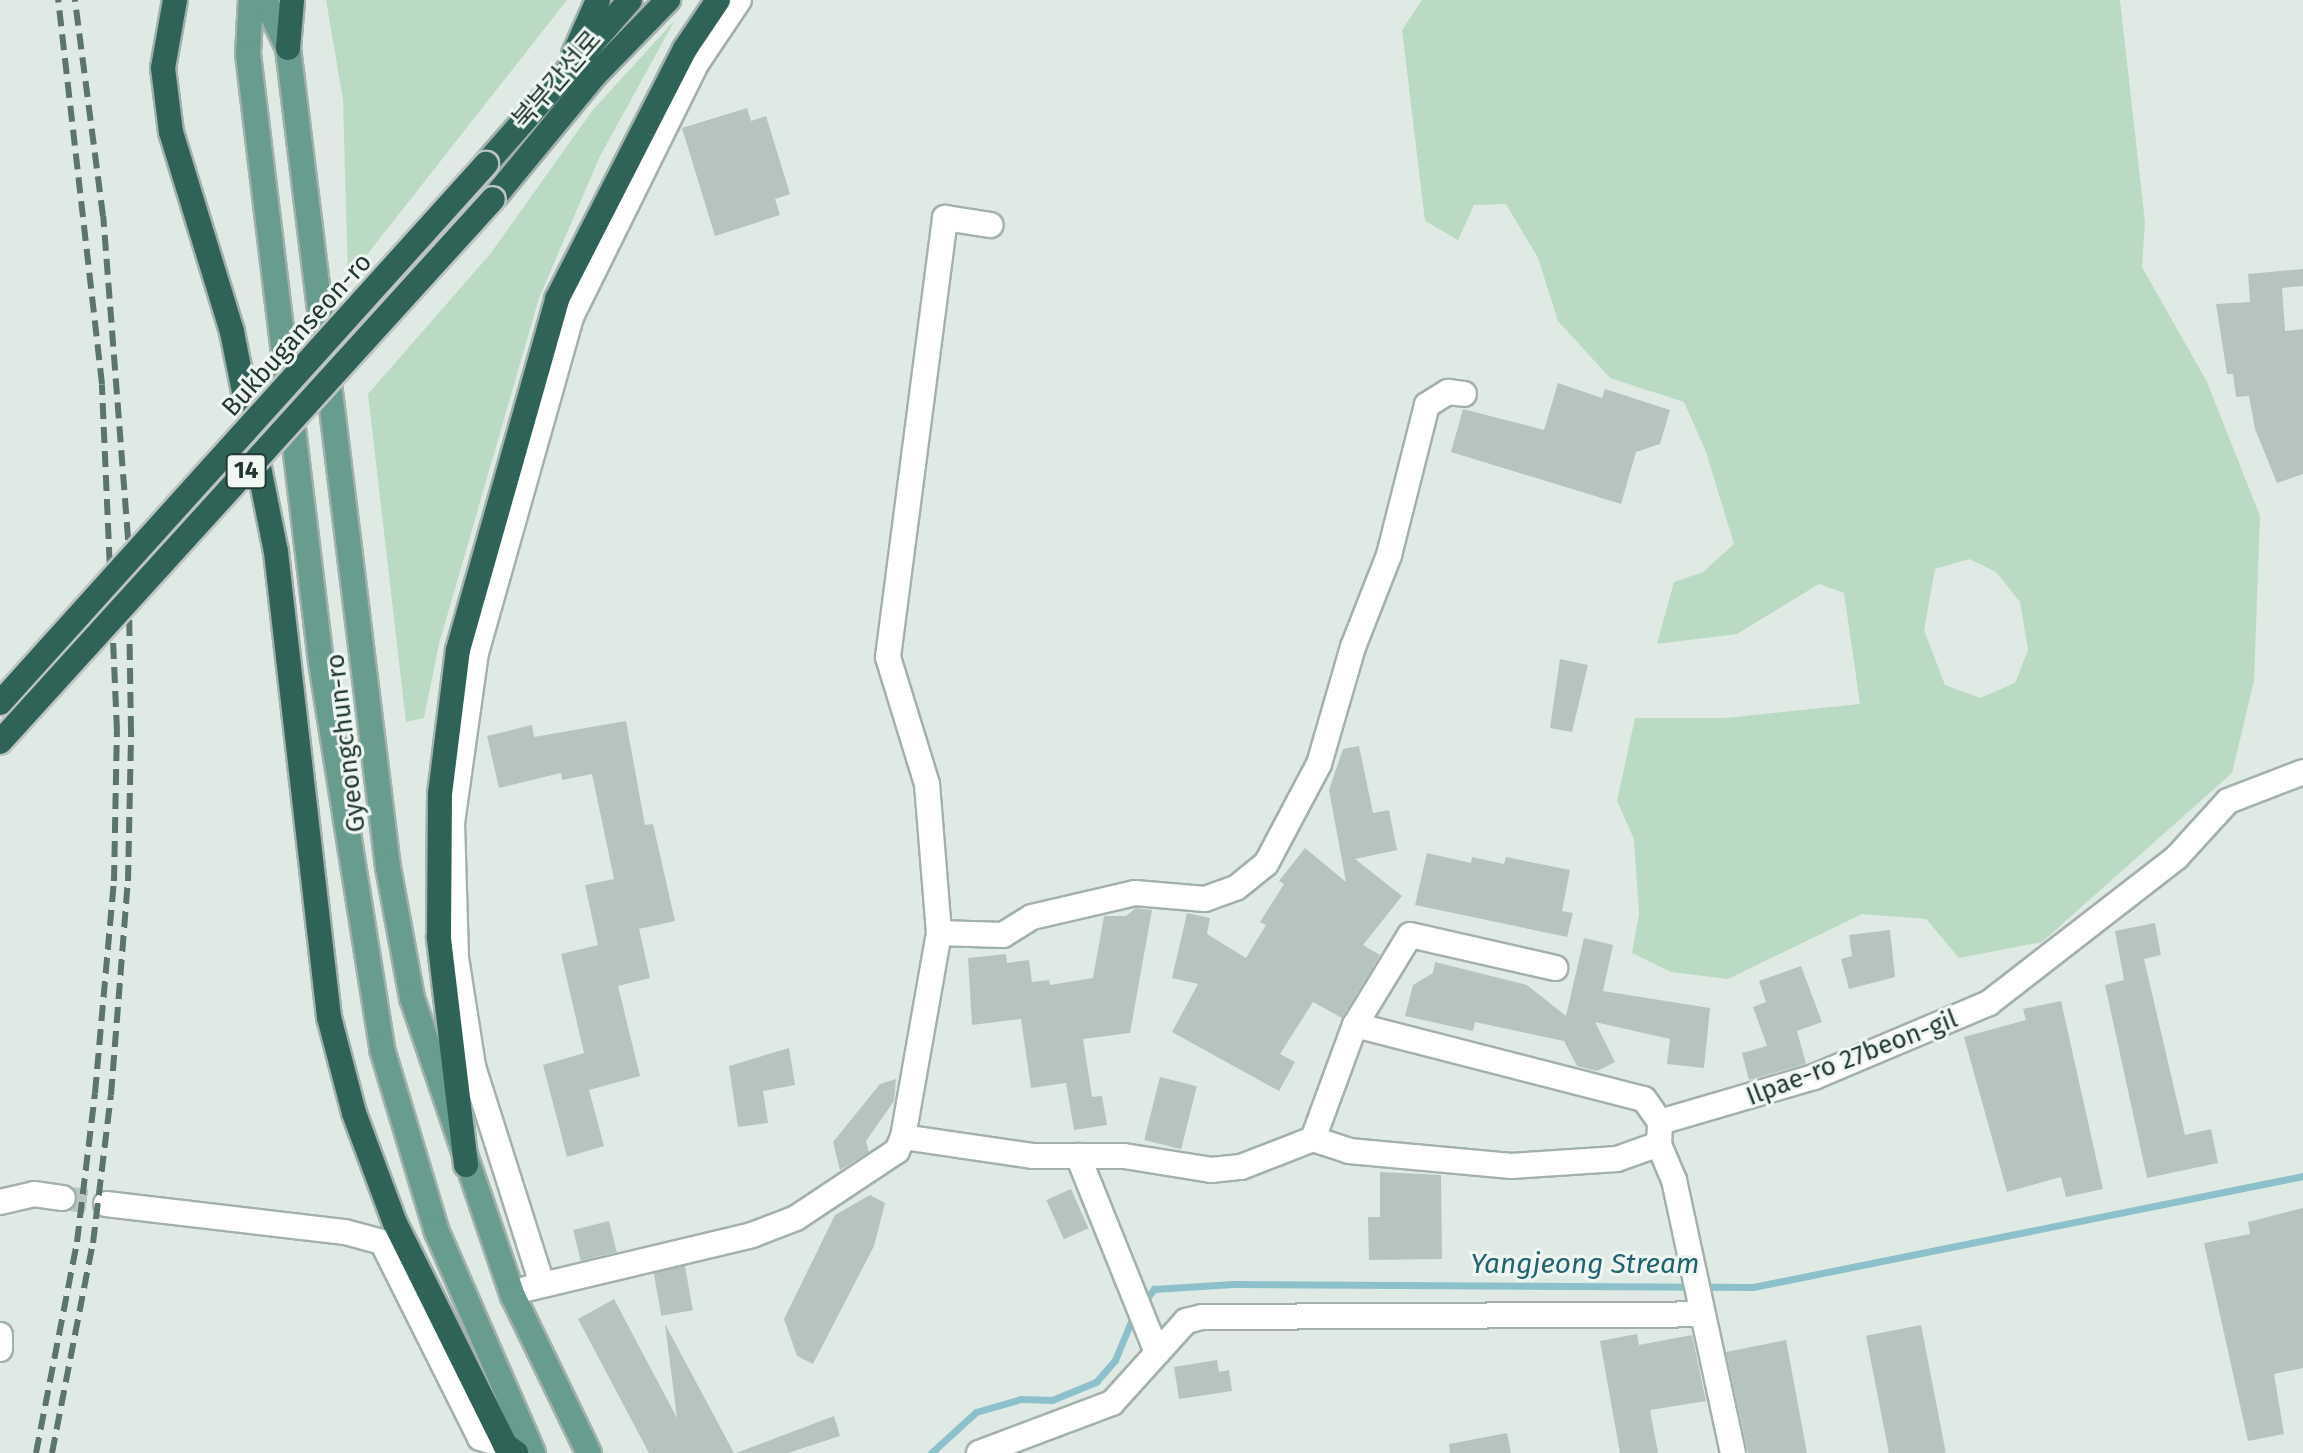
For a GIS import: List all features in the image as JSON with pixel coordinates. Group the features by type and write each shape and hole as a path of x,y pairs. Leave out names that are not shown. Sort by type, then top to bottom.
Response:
{"highway":[{"path":"175,0 163,68 171,132 232,332 276,552 329,1017 354,1113 407,1248 508,1450"},
{"path":"288,48 292,0"},
{"path":"563,78 598,0"},
{"name":"Bukbuganseon-ro","path":"0,703 630,0"},
{"name":"북부간선로","path":"493,199 595,75 668,0"},
{"path":"466,1165 439,937 440,794 458,650 557,299 685,49 718,0"},
{"name":"Bukbuganseon-ro","path":"0,742 493,199"}],"main road":[{"name":"Gyeongchun-ro","path":"251,0 248,54 319,646 382,1049 437,1232 533,1453"},
{"name":"Gyeongchun-ro","path":"265,0 288,48 388,867 412,998 466,1165 513,1296 589,1453"}],"street":[{"path":"541,1281 473,1066 456,957 452,823 476,653 571,317 696,64 739,0"},
{"path":"513,1296 541,1281 752,1235 796,1218 897,1151 903,1137 939,933 927,784 888,657 945,218 990,225"},
{"path":"939,933 1003,935 1032,917 1135,893 1205,899 1236,888 1266,864 1319,764 1353,647 1389,555 1427,405 1448,392 1464,394"},
{"name":"Ilpae-ro 27beon-gil","path":"1313,1139 1349,1151 1511,1166 1617,1159 1660,1133 1814,1077 1989,1003 2176,858 2228,801 2303,772"},
{"path":"903,1137 1034,1156 1124,1156 1211,1170 1241,1167 1313,1139 1355,1025 1410,935 1555,968"},
{"path":"1355,1025 1644,1099 1660,1133 1674,1180 1733,1453"},
{"path":"1078,1156 1155,1349"},
{"path":"0,1202 34,1194 63,1198"},
{"path":"106,1204 345,1232 382,1242 480,1438 508,1450"},
{"path":"979,1453 1112,1403 1155,1349 1186,1321 1202,1317 1700,1309"},
{"path":"0,1335 0,1349"}],"green space":[{"path":"326,0 567,0 348,279 343,100"},
{"path":"1422,0 2120,0 2145,222 2142,267 2207,382 2260,516 2254,681 2232,773 2042,942 1959,958 1926,919 1862,914 1728,979 1671,972 1632,953 1639,914 1634,839 1617,801 1635,718 1726,718 1860,704 1844,593 1819,584 1737,634 1657,644 1674,582 1703,572 1734,544 1706,452 1684,402 1610,378 1558,321 1538,258 1506,204 1474,205 1458,240 1425,221 1402,30","holes":["1969,559 1996,572 2020,602 2028,650 2015,683 1980,698 1945,685 1924,630 1935,569"]},
{"path":"675,20 600,156 539,298 439,644 424,718 406,722 368,394 491,253 592,111"}],"building":[{"path":"747,108 751,121 766,116 790,194 775,199 780,215 715,236 682,128"},
{"path":"2303,269 2303,286 2282,288 2285,331 2303,329 2303,474 2277,483 2255,429 2249,396 2236,397 2233,374 2227,374 2216,304 2250,302 2248,274"},
{"path":"1558,383 1602,398 1605,389 1670,410 1660,444 1636,452 1621,504 1451,452 1463,409 1544,430"},
{"path":"1560,659 1588,665 1572,732 1550,728"},
{"path":"626,721 645,825 653,824 675,921 639,929 650,978 618,986 640,1076 589,1090 604,1146 567,1157 543,1065 584,1053 561,954 598,945 585,885 614,879 592,774 562,780 561,773 499,788 487,736 532,725 534,737"},
{"path":"1359,746 1373,813 1389,810 1397,850 1355,859 1402,896 1363,945 1380,955 1342,1018 1313,1002 1280,1054 1295,1062 1279,1091 1172,1032 1198,984 1172,978 1187,913 1210,918 1207,934 1246,958 1266,925 1260,922 1284,884 1279,881 1305,848 1346,882 1329,790 1343,749"},
{"path":"1427,853 1471,863 1472,857 1504,864 1506,857 1570,870 1562,911 1573,913 1567,937 1415,905"},
{"path":"1136,908 1152,910 1130,1033 1083,1039 1092,1097 1102,1096 1107,1125 1074,1130 1066,1083 1031,1088 1021,1019 972,1025 968,958 1006,954 1007,963 1029,960 1032,982 1049,980 1050,985 1093,978 1104,916 1126,916"},
{"path":"2155,923 2161,955 2144,959 2185,1135 2211,1129 2218,1163 2147,1178 2105,985 2124,980 2115,931"},
{"path":"1890,930 1895,977 1849,989 1841,959 1852,956 1849,935"},
{"path":"1584,938 1613,945 1603,991 1710,1008 1704,1068 1667,1064 1670,1039 1595,1022 1615,1062 1597,1071 1577,1066 1564,1041 1475,1022 1473,1031 1405,1016 1413,985 1433,973 1435,962 1527,985 1566,1016"},
{"path":"1801,966 1822,1022 1797,1031 1806,1064 1749,1080 1742,1053 1767,1046 1753,1007 1766,1002 1759,981"},
{"path":"2061,1001 2103,1189 2066,1197 2061,1177 2007,1192 1964,1037 2026,1020 2023,1009"},
{"path":"789,1048 795,1085 763,1091 768,1123 738,1127 729,1066"},
{"path":"1160,1077 1197,1086 1181,1149 1144,1140"},
{"path":"896,1079 894,1101 866,1141 869,1152 840,1170 833,1142 880,1084"},
{"path":"1380,1172 1441,1175 1442,1259 1369,1260 1368,1217 1380,1217"},
{"path":"1071,1189 1088,1228 1064,1239 1046,1200"},
{"path":"870,1195 885,1203 874,1246 813,1364 797,1356 784,1319 835,1215"},
{"path":"2303,1208 2303,1368 2274,1374 2284,1434 2248,1441 2204,1243 2250,1234 2248,1222"},
{"path":"609,1221 617,1252 581,1261 573,1230"},
{"path":"685,1266 693,1310 661,1316 653,1272"},
{"path":"614,1299 677,1418 665,1324 734,1453 649,1453 578,1319"},
{"path":"1921,1325 1946,1453 1889,1453 1866,1336"},
{"path":"1637,1334 1639,1345 1692,1335 1706,1401 1650,1410 1658,1453 1620,1453 1600,1341"},
{"path":"1786,1340 1807,1453 1748,1453 1726,1352"},
{"path":"1217,1360 1219,1372 1229,1370 1232,1391 1179,1399 1174,1367"},
{"path":"834,1416 840,1436 788,1453 736,1453"},
{"path":"1507,1433 1511,1453 1450,1453 1449,1444"}],"waterway":[{"name":"Yangjeong Stream","path":"1143,1303 1154,1289 1233,1284 1753,1287 2303,1176"},
{"name":"Yangjeong Stream","path":"931,1453 976,1412 1021,1399 1052,1400 1096,1382 1115,1360 1135,1312"}],"tunnel":[{"path":"63,1198 106,1204"}],"railway":[{"path":"36,1453 77,1242 95,1093 114,881 117,731 102,384 58,0"},
{"path":"52,1453 93,1243 111,1095 128,881 131,732 128,538 103,216 75,0"}]}
